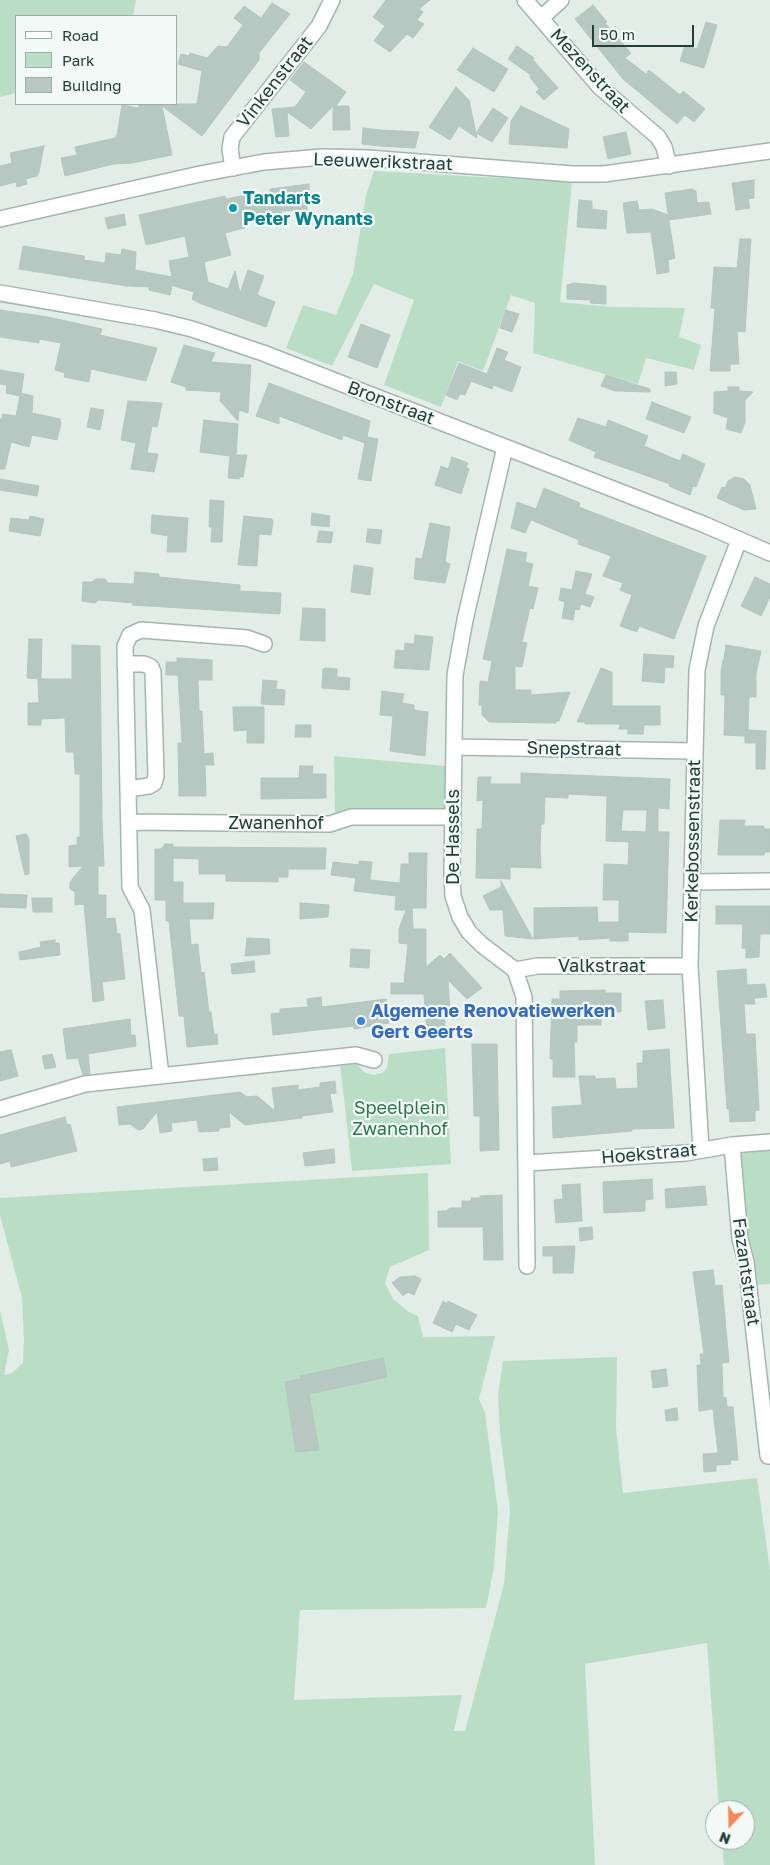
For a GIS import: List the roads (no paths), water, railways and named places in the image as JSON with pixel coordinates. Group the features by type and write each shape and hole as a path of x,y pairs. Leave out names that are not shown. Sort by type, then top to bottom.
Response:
{"street":[{"name":"Vinkenstraat","path":"233,168 230,149 232,137 319,26 332,0"},
{"name":"Mezenstraat","path":"526,0 600,87 658,137 664,146 669,166"},
{"path":"541,18 561,0"},
{"name":"Leeuwerikstraat","path":"0,219 264,162 322,157 368,158 572,174 604,174 770,151"},
{"name":"Bronstraat","path":"0,294 114,312 192,330 263,353 770,553"},
{"name":"De Hassels","path":"505,447 465,620 455,674 452,817 453,889 460,917 469,932 482,945 514,970"},
{"name":"Kerkebossenstraat","path":"701,1149 690,966 697,670 701,644 739,540"},
{"path":"160,1076 142,910 130,887 124,646 130,635 141,630 247,638 264,644"},
{"path":"125,664 144,664 151,667 153,672 154,783 128,790"},
{"name":"Snepstraat","path":"454,747 694,751"},
{"name":"Zwanenhof","path":"129,822 330,824 351,816 452,817"},
{"path":"692,882 770,881"},
{"name":"Valkstraat","path":"514,970 538,966 690,966"},
{"path":"514,970 524,997 527,1163 526,1266"},
{"path":"0,1108 85,1084 356,1055 374,1060"},
{"name":"Hoekstraat","path":"527,1163 686,1153 701,1149 770,1142"},
{"name":"Fazantstraat","path":"732,1145 740,1239 746,1262 768,1456 770,1456"}],"place":[{"name":"Tandarts Peter Wynants","path":"233,208"},
{"name":"Algemene Renovatiewerken Gert Geerts","path":"361,1021"}],"park label":[{"name":"Speelplein Zwanenhof","path":"400,1118"}]}
